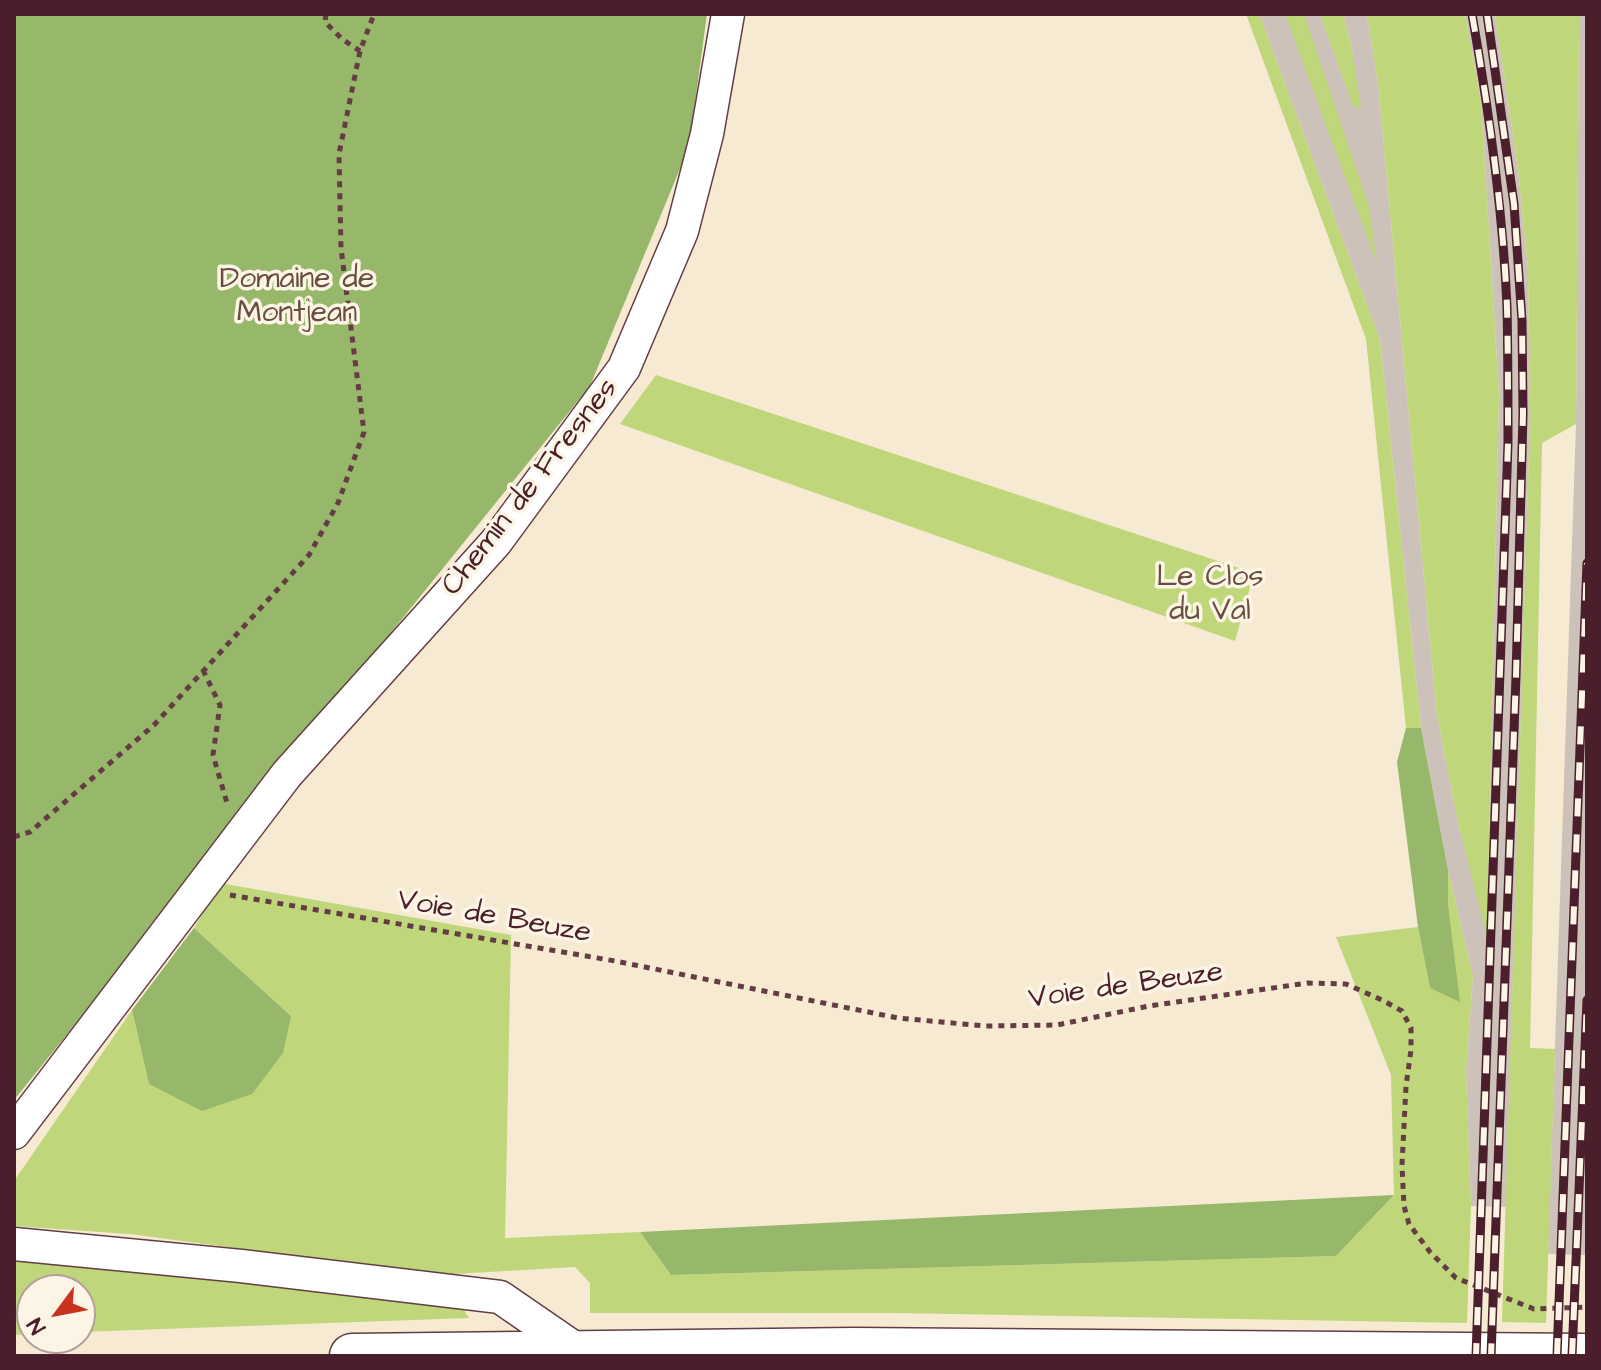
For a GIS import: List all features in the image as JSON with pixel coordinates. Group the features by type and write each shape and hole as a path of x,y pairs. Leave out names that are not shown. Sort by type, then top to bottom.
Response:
{"highway":[{"path":"352,1356 870,1350 1587,1356"}],"street":[{"name":"Chemin de Fresnes","path":"14,1133 287,774 496,542 624,368 682,231 707,134 728,14"},
{"path":"14,1244 241,1266 500,1297 580,1352"}],"path":[{"path":"326,14 325,22 360,51"},
{"path":"14,837 30,832 154,725 309,555 338,503 364,432 341,248 339,154 360,51 374,14"},
{"path":"203,670 220,705 213,755 227,805 229,848"},
{"name":"Voie de Beuze","path":"198,890 615,961 898,1018 985,1026 1057,1025 1149,1006 1307,983 1346,984 1402,1011 1411,1028 1402,1165 1404,1206 1409,1224 1430,1252 1456,1278 1534,1309 1587,1307"}],"shaded area":[{"path":"1259,14 1320,14 1353,106 1360,108 1352,49 1343,14 1367,14 1378,83 1437,716 1458,822 1487,933 1499,394 1481,102 1465,14 1495,14 1518,169 1528,268 1530,419 1506,1207 1471,1206 1466,1071 1473,976 1448,870 1421,728 1380,340"},
{"path":"1579,14 1587,14 1587,1255 1548,1254 1576,424"}],"green space":[{"name":"Domaine de Montjean","path":"14,14 707,14 689,147 590,386 14,1100"},
{"path":"1246,14 1259,14 1380,340 1421,728 1406,728 1366,339"},
{"path":"1285,14 1304,14 1369,206 1377,264"},
{"path":"1320,14 1343,14 1361,108 1353,107"},
{"path":"1367,14 1465,14 1481,102 1499,394 1487,937 1458,822 1437,716 1378,83"},
{"path":"1495,14 1579,14 1576,424 1542,443 1530,1048 1555,1049 1546,1323 1502,1322 1530,419 1528,268 1518,169"},
{"name":"Le Clos du Val","path":"656,375 1254,573 1235,641 620,424"},
{"path":"1406,728 1421,728 1448,870 1448,905 1460,1002 1430,988 1418,927 1397,762"},
{"path":"1448,870 1473,976 1466,1071 1471,1206 1467,1323 896,1313 590,1313 590,1283 575,1267 436,1275 130,1234 14,1226 14,1181 132,1010 149,1084 291,1016 194,928 220,883 511,935 505,1238 640,1232 671,1275 1336,1256 1394,1195 1391,1075 1336,937 1418,927 1430,988 1448,905"},
{"path":"194,928 291,1016 283,1053 252,1094 202,1111 149,1084 132,1010"},
{"path":"1394,1195 1336,1256 671,1275 640,1232"},
{"path":"14,1256 448,1300 464,1310 469,1318 96,1331 96,1274 16,1274 14,1335"}],"railway":[{"path":"1472,14 1499,197 1507,307 1508,392 1476,1356"},
{"path":"1487,14 1514,204 1522,321 1523,414 1491,1356"},
{"path":"1557,1356 1587,563"},
{"path":"1572,1356 1587,1000"}]}
